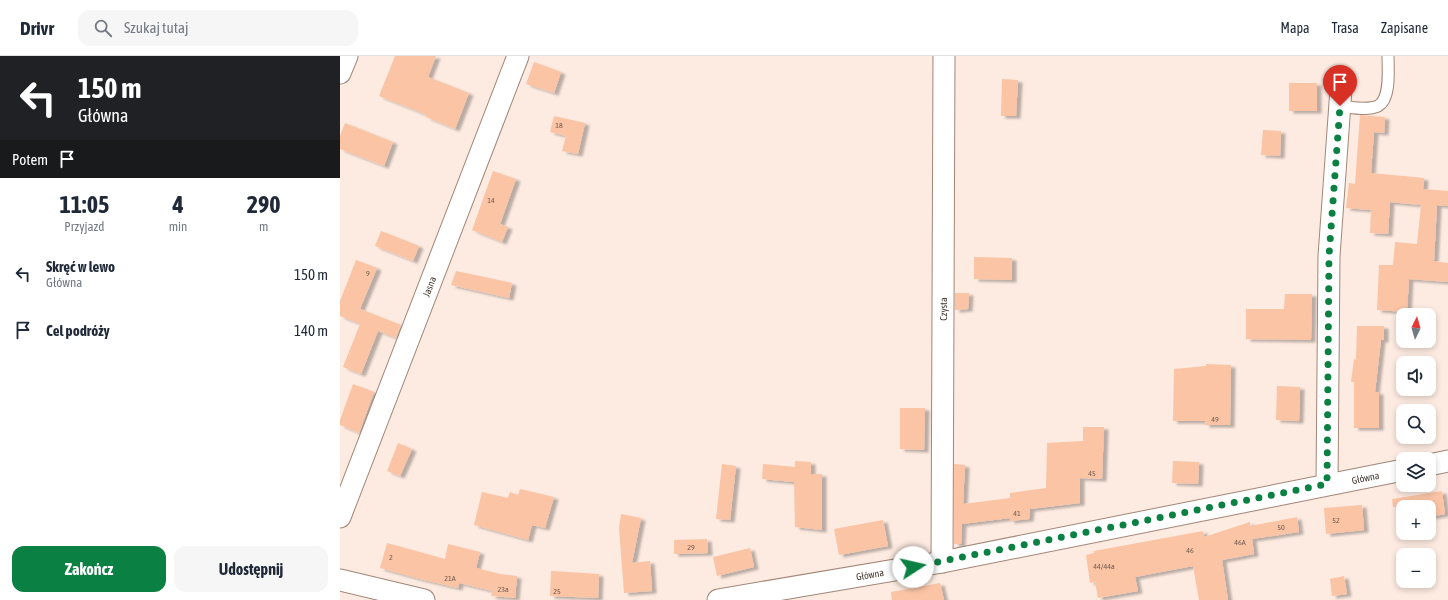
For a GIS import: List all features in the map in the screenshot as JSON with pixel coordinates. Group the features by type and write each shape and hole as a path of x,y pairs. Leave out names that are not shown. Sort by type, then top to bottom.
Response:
{"street":[{"path":"340,73 347,56"},
{"name":"Jasna","path":"340,517 518,56"},
{"name":"Czysta","path":"942,562 944,56"},
{"path":"1327,484 1329,256 1341,97"},
{"path":"1436,464 1448,461"},
{"name":"Główna","path":"718,600 743,598 942,562 1396,471"},
{"path":"340,580 424,600"}],"lane":[{"path":"1341,97 1369,108 1378,106 1384,101 1387,95 1388,56"}],"building":[{"path":"395,56 436,56 428,77 469,93 455,129 426,117 427,115 379,96"},
{"path":"534,62 561,72 554,93 526,84"},
{"path":"1002,79 1018,80 1016,116 1001,116"},
{"path":"1289,83 1317,83 1317,111 1289,111"},
{"path":"1360,115 1385,117 1384,133 1374,132 1371,173 1424,178 1423,189 1448,191 1448,206 1437,205 1434,261 1448,263 1448,282 1409,279 1407,308 1396,308 1396,311 1377,310 1379,265 1393,265 1395,242 1417,244 1421,205 1390,202 1388,234 1370,233 1371,210 1346,208 1349,183 1355,184"},
{"path":"554,116 585,123 578,154 562,151 566,136 550,132"},
{"path":"345,123 393,142 384,166 340,149 340,136"},
{"path":"1263,130 1281,131 1280,156 1261,155"},
{"path":"493,171 516,179 500,224 508,227 502,242 472,230"},
{"path":"381,231 419,246 413,261 375,246"},
{"path":"974,257 1012,258 1012,280 974,279"},
{"path":"356,260 377,268 360,309 401,325 396,338 378,331 361,374 343,367 360,324 340,316 340,301"},
{"path":"456,271 512,283 509,298 451,285"},
{"path":"955,293 969,293 968,309 955,310"},
{"path":"1285,294 1312,294 1311,340 1246,339 1246,309 1284,309"},
{"path":"1357,326 1384,326 1384,340 1381,340 1375,392 1379,392 1379,428 1354,428 1354,382 1351,382 1354,359 1356,360"},
{"path":"1206,364 1231,365 1230,425 1205,425 1205,421 1173,421 1174,369 1206,366"},
{"path":"353,384 374,392 359,433 340,425 340,420"},
{"path":"1277,386 1300,387 1299,421 1276,420"},
{"path":"900,408 925,408 924,450 900,449"},
{"path":"1083,427 1104,427 1102,479 1080,478 1080,503 1030,509 1029,519 1010,521 1010,518 962,524 961,544 954,544 954,464 965,465 963,504 1010,498 1010,493 1046,488 1047,443 1083,441"},
{"path":"398,443 412,449 400,476 387,471"},
{"path":"795,461 811,462 811,474 822,474 822,530 795,527 794,482 762,479 763,464 795,467"},
{"path":"1173,461 1199,462 1198,484 1172,483"},
{"path":"722,464 736,466 730,520 716,519"},
{"path":"520,489 554,497 545,528 532,525 528,540 474,525 482,492 508,498 510,492 518,495"},
{"path":"1442,491 1445,514 1436,516 1436,500 1396,500 1396,507 1393,507 1392,499"},
{"path":"1362,505 1364,530 1326,534 1324,508"},
{"path":"621,514 641,518 632,563 650,561 652,591 624,593 619,528"},
{"path":"1297,517 1299,532 1252,539 1254,554 1222,560 1228,600 1199,600 1193,566 1135,577 1138,591 1098,598 1095,582 1090,583 1086,555 1094,553 1094,551 1203,531 1204,537 1250,522 1250,526"},
{"path":"883,520 888,546 839,555 834,529"},
{"path":"707,539 708,553 674,554 674,540"},
{"path":"387,543 445,559 448,544 480,552 476,568 500,574 517,576 515,598 491,596 493,591 459,583 458,588 380,568"},
{"path":"750,548 754,567 717,576 713,557"},
{"path":"551,571 599,574 598,598 550,596"},
{"path":"1344,576 1347,594 1332,596 1330,579"},
{"path":"940,583 944,600 892,600 891,592"}],"route":[{"path":"913,567 1327,484 1329,256 1340,106"}]}
